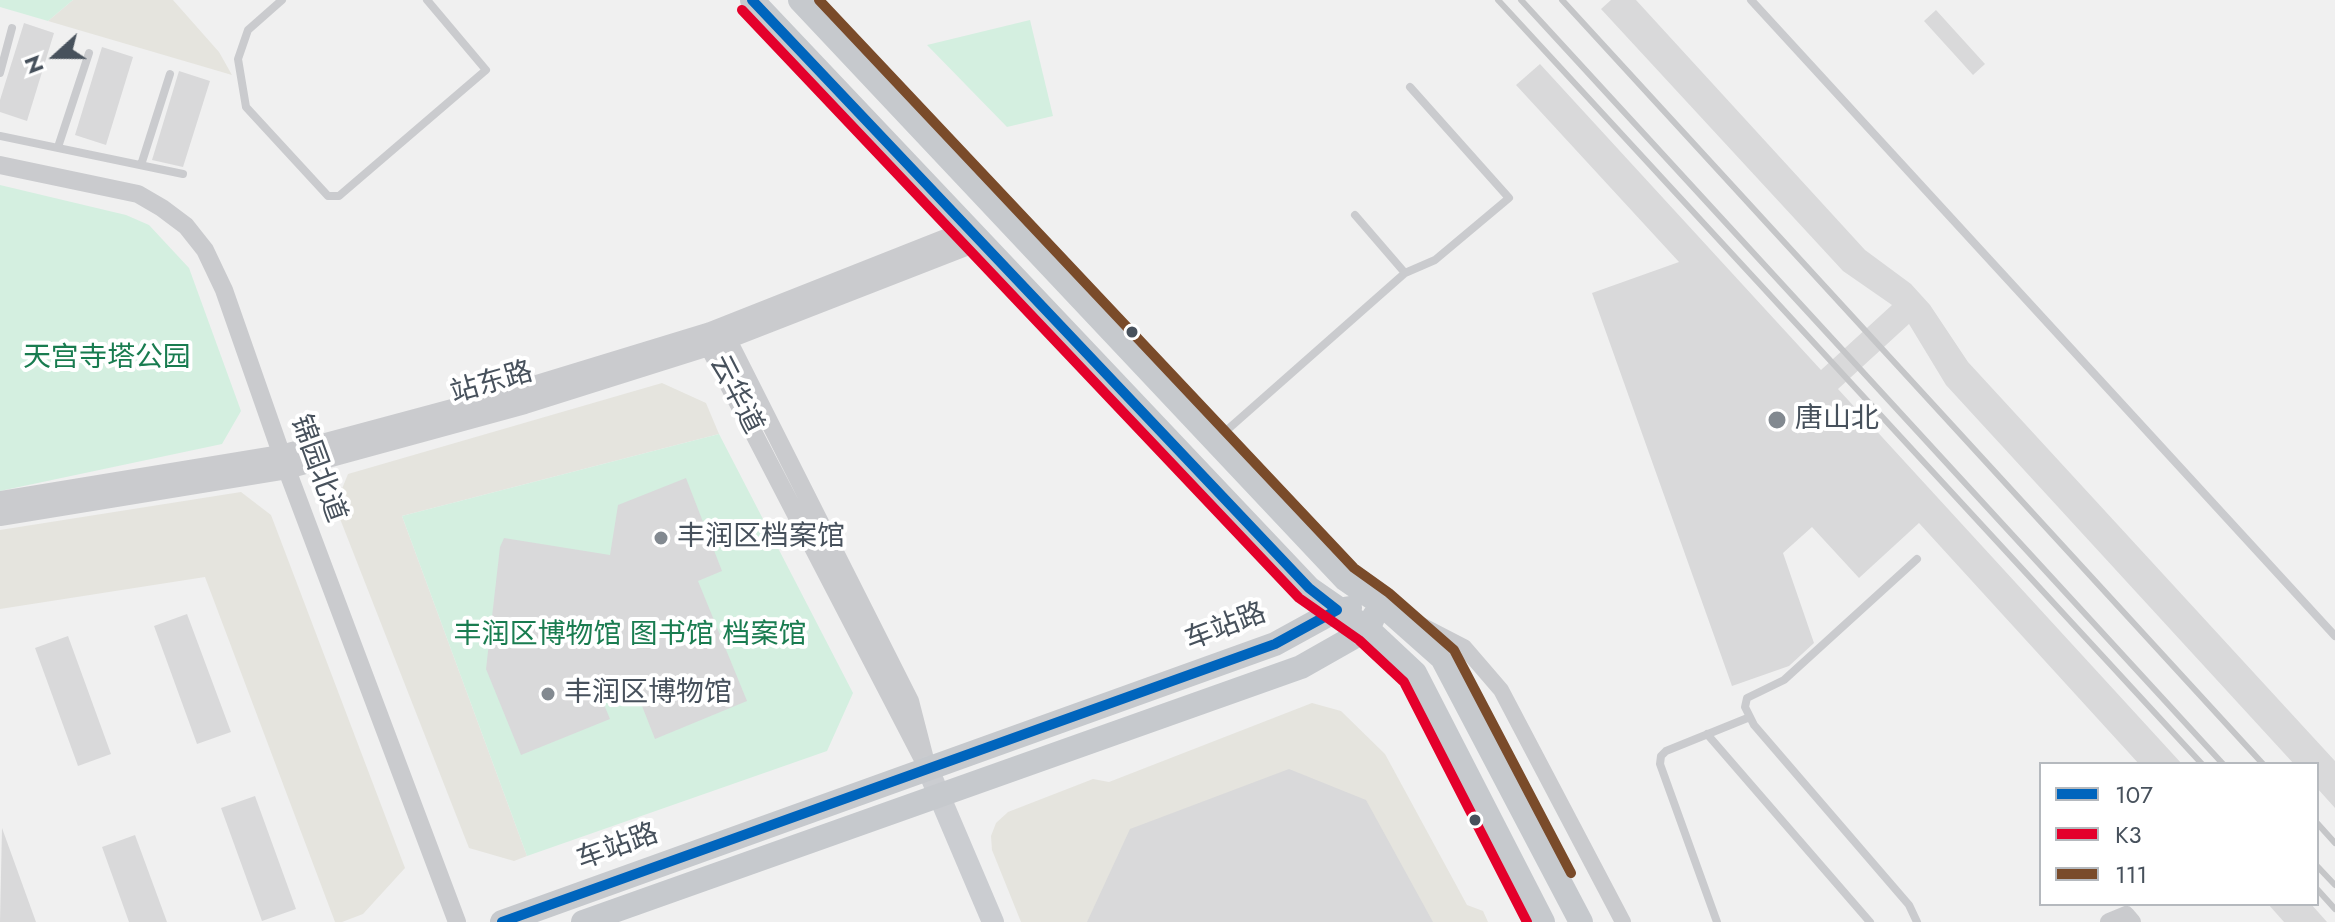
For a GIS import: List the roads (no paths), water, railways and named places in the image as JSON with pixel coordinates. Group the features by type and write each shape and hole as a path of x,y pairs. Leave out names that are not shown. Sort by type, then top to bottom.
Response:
{"main road":[{"path":"752,0 1309,588 1368,629 1415,673 1543,922"},
{"path":"800,0 1345,579 1380,603 1442,658 1581,922"},
{"path":"949,210 966,176"},
{"path":"1368,629 1380,603"},
{"name":"车站路","path":"502,922 1275,644 1337,610 1380,603"},
{"name":"车站路","path":"583,922 1301,667 1368,629"},
{"name":"云华道","path":"927,767 993,922"}],"street":[{"name":"锦园北道","path":"0,165 138,194 186,226 205,250 224,290 284,462 457,922"},
{"name":"站东路","path":"0,517 284,462 497,396 710,339 975,235"},
{"path":"728,340 975,235"},
{"name":"云华道","path":"710,339 728,340 910,701 927,767"},
{"name":"云华道","path":"710,339 927,767"},
{"name":"站东路","path":"0,500 284,462"},
{"path":"1380,603 1464,647 1501,690 1623,922"},
{"path":"2109,922 2126,915 2132,922"}],"lane":[{"path":"281,0 248,30 238,59 246,107 328,196 339,196 486,70 427,0"},
{"path":"1751,0 2335,636"},
{"path":"0,73 12,28"},
{"path":"58,147 89,53"},
{"path":"141,165 170,74"},
{"path":"1214,441 1405,273 1435,260 1509,198 1410,87"},
{"path":"0,136 183,174"},
{"path":"1355,215 1405,273"},
{"path":"1917,559 1784,680 1747,698 1745,707 1754,725 1909,905 1917,922"},
{"path":"1717,922 1660,764 1661,756 1666,751 1750,717"},
{"path":"1707,734 1870,922"}],"railway":[{"path":"1498,0 2200,762"},
{"path":"1521,0 2221,762"},
{"path":"1562,0 2261,762"},
{"path":"2319,825 2335,843"},
{"path":"2319,868 2335,885"},
{"path":"2319,891 2335,909"}],"place":[{"name":"唐山北","path":"1777,420"},
{"name":"丰润区档案馆","path":"661,538"},
{"name":"丰润区博物馆","path":"548,694"}],"park label":[{"name":"天宫寺塔公园","path":"107,359"},
{"name":"丰润区博物馆 图书馆 档案馆","path":"630,636"}]}
